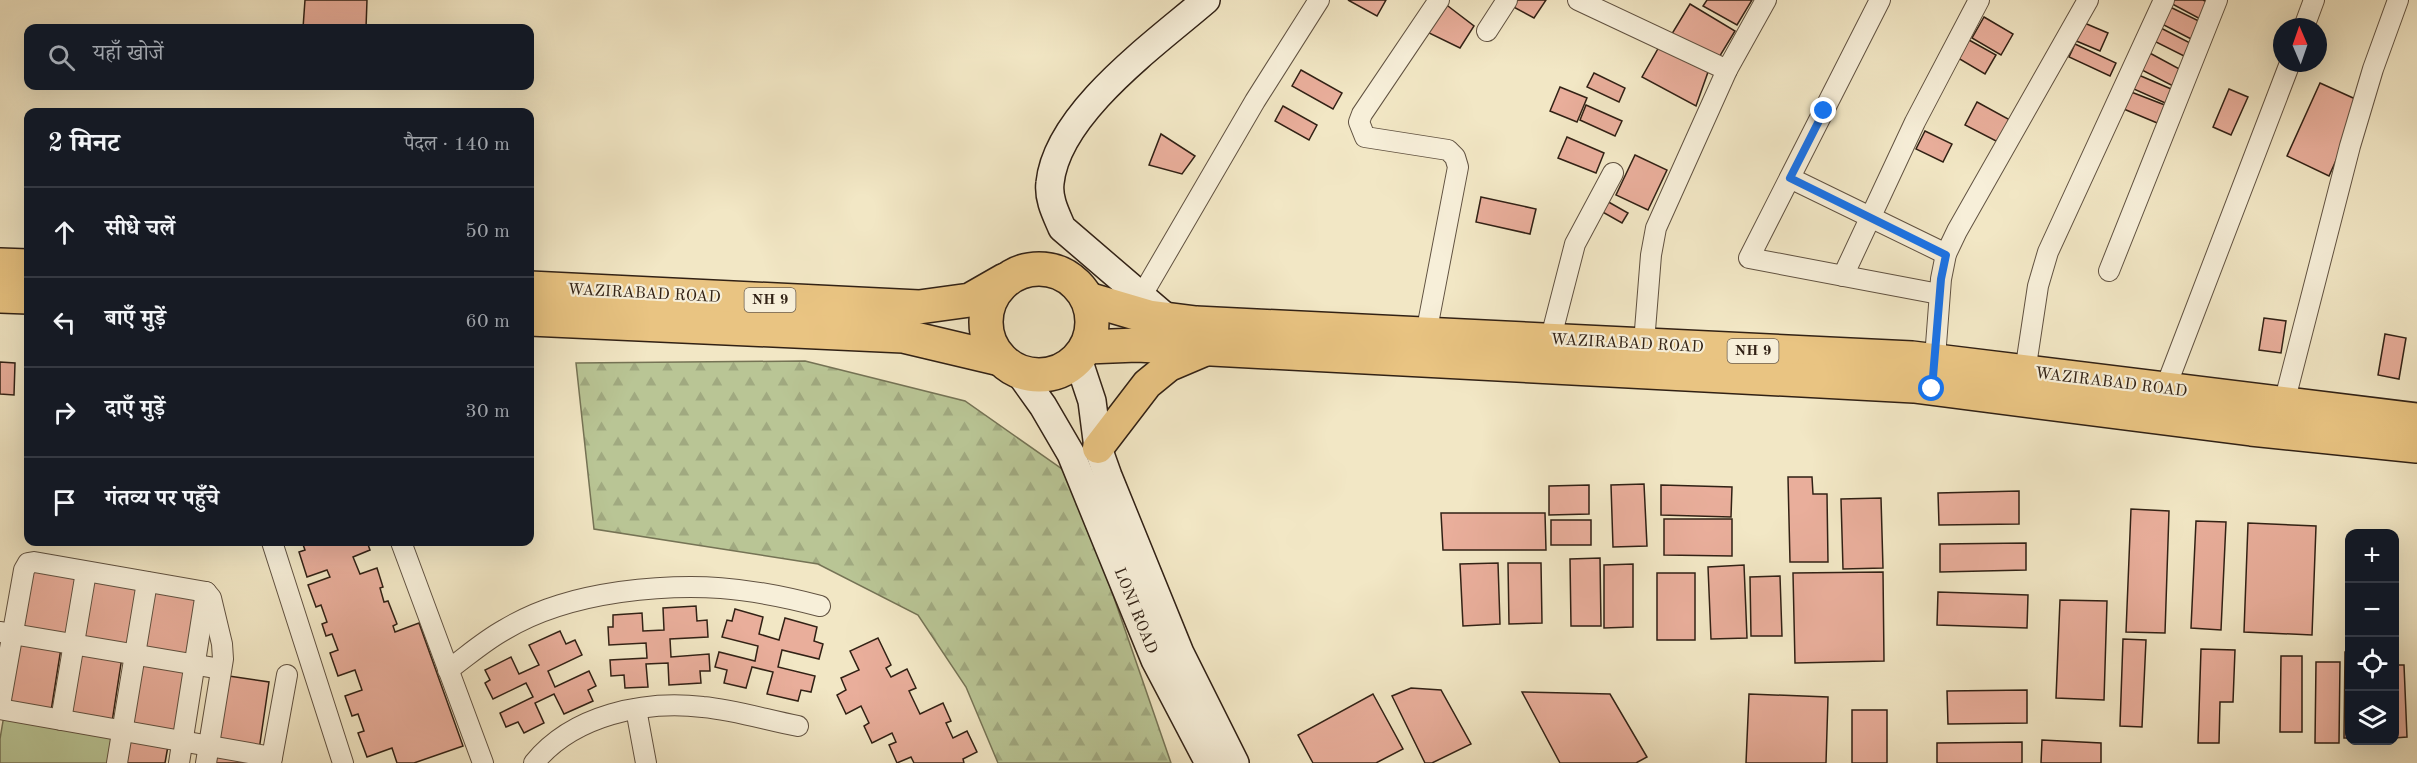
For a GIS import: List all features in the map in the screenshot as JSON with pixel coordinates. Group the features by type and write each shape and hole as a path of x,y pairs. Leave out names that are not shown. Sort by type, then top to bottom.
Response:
{"highway":[{"path":"0,265 24,266"},
{"path":"1032,269 1049,269 1058,271 1076,282 1088,299 1093,315 1092,332 1082,353 1069,366 1040,375 1009,365 989,340 985,318 991,297 1005,280 1016,273 1032,269"},
{"name":"WAZIRABAD ROAD","path":"534,288 919,307 970,300 1005,280"},
{"path":"0,296 24,297"},
{"name":"WAZIRABAD ROAD","path":"1088,299 1149,317 1196,323 1550,341 1643,358"},
{"name":"WAZIRABAD ROAD","path":"534,319 903,336 1009,365"},
{"name":"WAZIRABAD ROAD","path":"1082,353 1137,345 1209,349 1643,358 1933,375 2025,372 2417,420"},
{"name":"WAZIRABAD ROAD","path":"1933,375 2251,429 2417,446"}],"main road":[{"path":"1084,451 1147,384 1170,366 1209,349"}],"street":[{"path":"1168,320 1062,228 1053,206 1050,185 1053,166 1071,131 1110,83 1206,0"},
{"path":"1142,296 1255,101 1319,0"},
{"path":"1426,334 1458,167 1455,157 1448,150 1365,137 1359,122 1362,114 1438,0"},
{"path":"1487,31 1507,0"},
{"path":"1578,0 1727,70"},
{"path":"1643,358 1651,255 1656,228 1727,70 1766,0"},
{"path":"1880,0 1749,258 1939,294"},
{"path":"1843,276 1869,216 1915,122 1979,0"},
{"path":"1933,375 1939,294 1946,255 1957,231 2088,0"},
{"path":"2025,372 2038,286 2048,252 2164,0"},
{"path":"2109,271 2217,0"},
{"path":"2307,18 2314,0"},
{"path":"2284,403 2350,146 2373,69 2398,0"},
{"path":"2165,389 2287,72"},
{"path":"1550,341 1575,244 1613,173"},
{"path":"1790,178 1946,255"},
{"path":"1082,353 1092,401 1084,451"},
{"path":"1009,365 1084,451"},
{"name":"LONI ROAD","path":"1084,451 1108,476 1180,653 1235,763"},
{"name":"LONI ROAD","path":"1084,451 1155,660 1209,763"},
{"path":"273,546 343,763"},
{"path":"402,546 483,763"},
{"path":"207,754 221,669 222,644 211,598 206,592 34,562 25,566 7,633 0,707 182,741 207,754 272,760 287,675"},
{"path":"62,720 86,572"},
{"path":"117,763 147,582"},
{"path":"448,670 503,630 556,605 584,597 658,587 699,585 783,596 820,606"},
{"path":"179,763 206,592"},
{"path":"7,633 221,669"},
{"path":"534,763 575,728 607,716 636,709 664,706 703,707 798,726"},
{"path":"636,709 646,763"}],"green space":[{"path":"805,361 965,401 1072,476 1171,763 998,763 966,687 918,615 818,564 594,529 576,363"},
{"path":"4,715 117,734 112,763 0,763 0,739"}],"building":[{"path":"305,0 367,0 366,24 303,24"},
{"path":"1348,0 1386,0 1377,16"},
{"path":"1511,0 1546,0 1534,18 1508,4"},
{"path":"1707,0 1752,0 1737,25 1703,6"},
{"path":"2165,0 2203,0 2213,5 2204,21"},
{"path":"1444,3 1474,26 1460,48 1427,32"},
{"path":"1690,4 1735,31 1715,64 1670,37"},
{"path":"2164,4 2205,24 2195,41 2156,21"},
{"path":"1984,17 2013,34 2001,55 1972,38"},
{"path":"2082,22 2108,33 2100,51 2074,40"},
{"path":"2155,25 2196,46 2190,59 2148,38"},
{"path":"1969,40 1996,55 1985,74 1958,58"},
{"path":"2075,44 2116,63 2110,76 2069,57"},
{"path":"1659,47 1708,72 1696,106 1642,77"},
{"path":"2146,51 2185,72 2177,88 2138,68"},
{"path":"1301,70 1342,93 1333,109 1292,86"},
{"path":"1594,73 1625,88 1619,102 1587,87"},
{"path":"2134,73 2178,92 2172,106 2127,86"},
{"path":"2320,83 2362,102 2329,176 2287,156"},
{"path":"1560,87 1587,98 1577,122 1550,111"},
{"path":"2229,89 2248,97 2231,135 2213,127"},
{"path":"2126,90 2170,107 2162,125 2119,107"},
{"path":"1977,102 2010,120 1998,142 1965,125"},
{"path":"1586,105 1622,121 1615,136 1580,120"},
{"path":"1283,106 1317,125 1309,140 1275,121"},
{"path":"1925,131 1952,144 1943,162 1916,149"},
{"path":"1161,134 1195,156 1182,174 1149,165"},
{"path":"1567,137 1604,153 1596,173 1558,158"},
{"path":"1635,155 1667,170 1648,210 1616,195"},
{"path":"1481,197 1536,209 1530,234 1476,222"},
{"path":"1605,200 1628,213 1622,223 1599,210"},
{"path":"2264,318 2286,321 2281,353 2259,350"},
{"path":"2385,334 2406,338 2399,379 2378,375"},
{"path":"0,362 15,363 14,395 0,394"},
{"path":"1788,477 1812,477 1813,494 1827,494 1828,562 1790,562"},
{"path":"1644,484 1647,546 1613,547 1611,485"},
{"path":"1589,485 1589,514 1549,515 1549,486"},
{"path":"1661,485 1732,487 1731,517 1661,515"},
{"path":"2019,491 2019,524 1939,525 1938,493"},
{"path":"1881,498 1883,568 1843,569 1841,499"},
{"path":"2131,509 2169,511 2165,633 2126,632"},
{"path":"1441,513 1545,513 1546,550 1443,550"},
{"path":"1664,519 1732,519 1732,556 1664,555"},
{"path":"1551,520 1591,520 1591,545 1551,545"},
{"path":"2196,521 2226,522 2221,630 2191,628"},
{"path":"2248,523 2316,526 2312,635 2244,632"},
{"path":"2026,543 2026,570 1940,572 1940,544"},
{"path":"304,546 368,546 370,550 353,557 360,574 377,568 383,587 380,588 384,602 388,601 397,624 393,626 395,632 419,623 463,746 414,763 397,763 392,748 367,757 358,733 364,731 358,714 352,716 345,696 362,690 355,670 338,676 330,653 338,650 332,634 326,636 322,624 327,622 321,605 316,607 308,585 330,577 327,570 307,577 299,552 305,550"},
{"path":"1600,558 1601,626 1571,626 1570,559"},
{"path":"1498,563 1500,624 1463,626 1460,564"},
{"path":"1508,563 1541,563 1542,623 1509,624"},
{"path":"1633,564 1633,627 1604,628 1604,565"},
{"path":"1744,565 1747,638 1711,639 1708,567"},
{"path":"31,567 80,574 71,637 22,630"},
{"path":"1883,572 1884,661 1795,663 1793,573"},
{"path":"1657,573 1695,573 1695,640 1657,640"},
{"path":"1780,576 1782,636 1751,636 1750,577"},
{"path":"89,579 137,586 128,647 80,640"},
{"path":"151,589 198,596 188,660 141,653"},
{"path":"1938,592 2028,595 2027,628 1937,625"},
{"path":"2060,600 2107,601 2104,700 2056,698"},
{"path":"696,606 697,621 707,620 708,637 670,639 671,657 709,654 710,671 700,671 701,683 669,685 668,663 646,664 648,687 625,688 624,675 611,676 610,660 647,658 646,643 609,645 608,627 613,627 613,615 642,613 643,631 664,630 663,608"},
{"path":"735,609 763,617 759,634 779,640 785,618 817,627 814,641 823,644 819,659 782,650 778,667 815,676 811,692 801,690 798,701 767,694 773,672 752,667 746,688 724,683 727,670 715,667 719,652 755,661 758,646 722,637 727,620 732,621"},
{"path":"560,631 566,644 575,640 582,655 548,671 555,687 589,671 596,686 588,690 593,701 564,714 554,694 535,703 544,723 524,733 518,722 506,727 500,713 533,697 526,683 493,699 485,683 490,680 485,670 511,657 519,674 539,665 529,645"},
{"path":"878,638 891,665 886,668 891,677 907,669 916,688 909,691 920,714 943,703 951,721 946,723 953,738 967,731 977,752 963,759 964,763 914,763 911,757 897,763 889,745 896,742 892,733 872,743 864,726 869,723 861,706 846,714 837,695 846,690 841,678 859,670 850,651"},
{"path":"2123,639 2146,640 2142,727 2120,726"},
{"path":"15,642 61,648 51,711 6,705"},
{"path":"2201,649 2235,650 2233,702 2220,702 2219,743 2198,743"},
{"path":"76,651 122,657 112,722 67,715"},
{"path":"2345,652 2345,738 2344,738"},
{"path":"2281,656 2302,656 2302,732 2280,732"},
{"path":"2316,662 2340,662 2339,743 2315,743"},
{"path":"139,664 184,670 175,733 129,727"},
{"path":"2399,665 2404,665 2407,737 2399,738"},
{"path":"222,675 269,682 259,750 212,743"},
{"path":"1411,688 1441,690 1471,744 1432,763 1425,763 1392,696"},
{"path":"2027,690 2027,723 1948,724 1947,691"},
{"path":"1522,692 1610,694 1647,757 1636,763 1560,763"},
{"path":"1373,694 1403,749 1376,763 1313,763 1298,735"},
{"path":"1749,694 1828,697 1826,763 1746,763"},
{"path":"1852,710 1887,710 1887,763 1852,763"},
{"path":"124,739 168,746 165,763 121,763"},
{"path":"2042,740 2101,743 2101,763 2041,763"},
{"path":"2022,742 2022,763 1937,763 1937,743"},
{"path":"211,753 256,763 210,763"}],"route":[{"path":"1824,111 1790,178 1946,255 1941,279 1932,389"}]}
